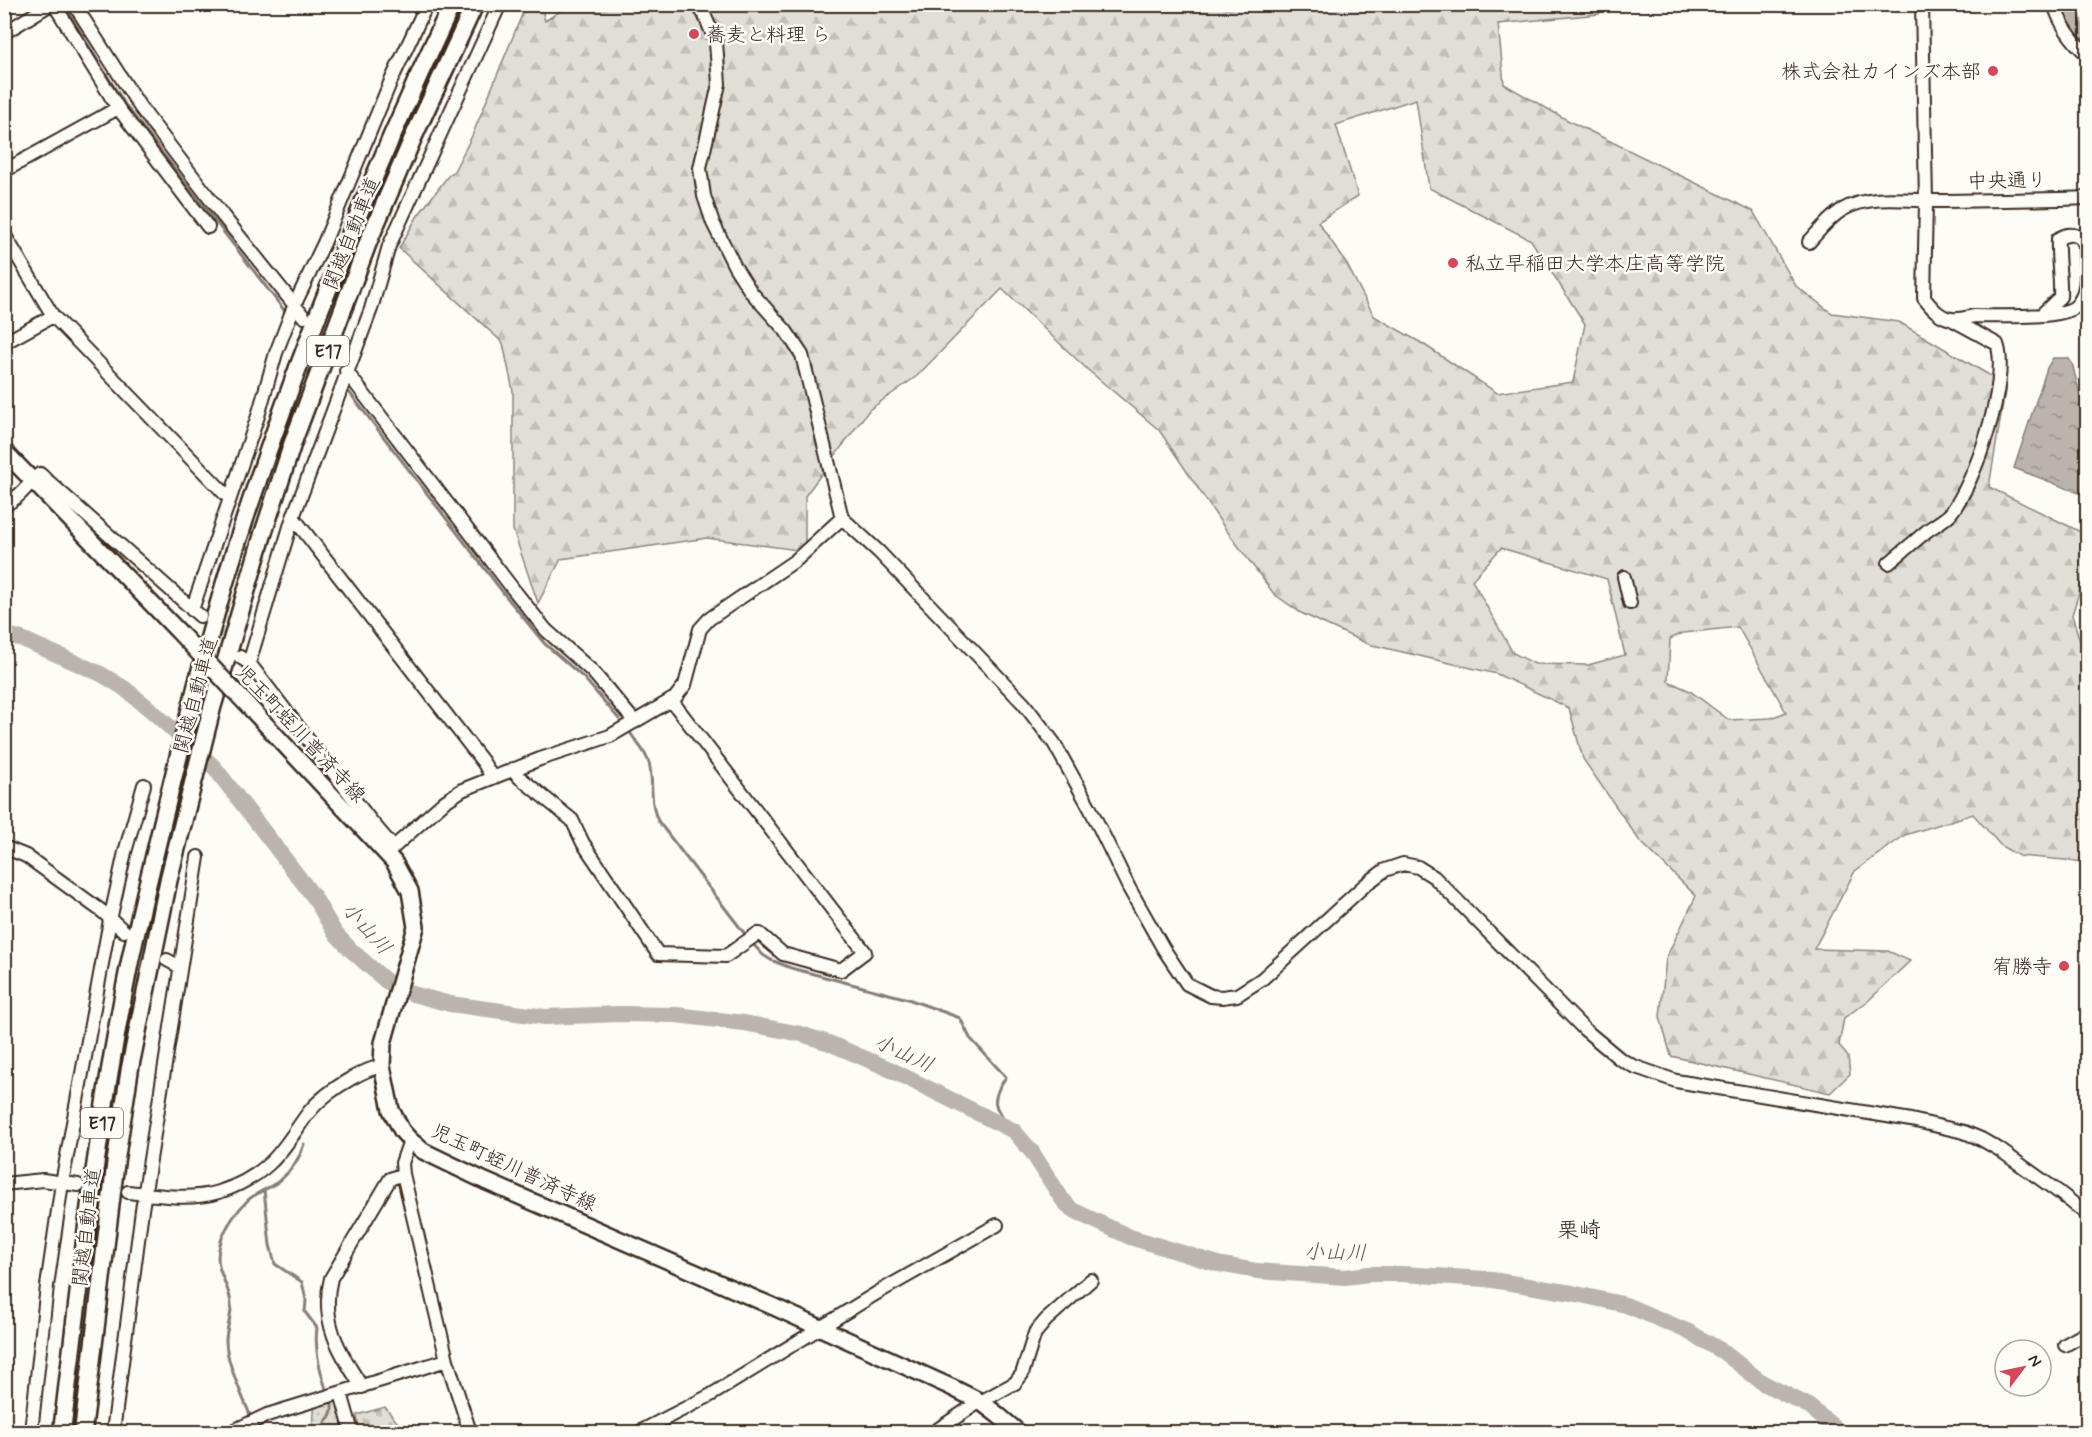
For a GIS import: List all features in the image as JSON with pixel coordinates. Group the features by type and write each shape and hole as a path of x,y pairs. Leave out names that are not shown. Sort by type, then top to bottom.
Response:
{"highway":[{"name":"関越自動車道","path":"62,1432 95,1167 129,966 193,694 243,526 335,270 452,4"},
{"name":"関越自動車道","path":"83,1432 111,1193 130,1068 180,833 212,708 263,534 293,442 369,240 475,4"}],"main road":[{"name":"児玉町蛭川普済寺線","path":"4,450 389,850 410,891 416,927 384,1043 381,1066 391,1110 402,1131 410,1140 432,1155 485,1181 821,1328 981,1402 1018,1432"}],"street":[{"path":"4,33 52,4 118,108 208,227"},
{"path":"74,4 140,107 304,317"},
{"path":"4,506 17,497 32,479 40,474 196,613 229,498 258,416 276,353 390,82 427,4"},
{"path":"500,4 389,246 371,309 345,364 244,660 370,820 389,850 444,802 462,790 513,769 610,736 675,698 685,685 700,629 709,619 796,560 842,518"},
{"path":"697,4 717,42 719,84 700,168 704,195 713,223 735,267 751,292 786,331 802,355 842,518 920,594 1024,704 1048,735 1090,808 1129,888 1163,948 1187,984 1211,996 1237,995 1246,991 1365,885 1385,870 1403,864 1418,867 1434,877 1584,1029 1605,1048 1633,1066 1676,1082 1911,1120 1964,1132 2000,1150 2060,1192 2088,1215"},
{"path":"1889,563 1950,514 1971,477 1987,435 1996,395 2001,354 1997,344 1934,310 1924,298 1926,201 1922,4"},
{"path":"2054,4 2059,19 2078,46 2088,55"},
{"path":"4,171 118,108"},
{"name":"中央通り","path":"1809,242 1825,223 1842,210 1860,203 1892,198 1926,201 2088,198"},
{"path":"4,234 53,316 229,498"},
{"path":"1951,319 2041,315 2066,312 2076,306 2086,289 2085,246 2083,240 2075,234 2063,235 2058,239 2060,297 2041,315"},
{"path":"4,343 53,316"},
{"path":"345,364 539,622 592,671 635,722"},
{"path":"293,517 483,762 492,777"},
{"path":"1624,577 1630,603"},
{"path":"513,769 519,777 572,820 583,843 658,954 726,956 760,934 783,954 841,970 865,952 671,700"},
{"path":"31,1432 47,1286 62,1183 125,852 144,785"},
{"path":"4,847 26,856 103,912 124,931"},
{"path":"113,1432 144,1193 198,857"},
{"path":"167,960 180,967"},
{"path":"128,1192 171,1197 193,1196 235,1187 269,1164 286,1146 310,1110 326,1094 360,1074 381,1066"},
{"path":"410,1140 402,1163 403,1174 447,1360 470,1432"},
{"path":"362,1387 345,1360 332,1328 327,1313 327,1294 331,1278 390,1179 403,1174"},
{"path":"4,1184 26,1180 78,1185"},
{"path":"639,1432 711,1395 877,1293 997,1225"},
{"path":"934,1432 1015,1383 1022,1374 1035,1333 1046,1320 1091,1280"},
{"path":"2066,1345 2088,1332"},
{"path":"231,1432 245,1429 267,1415 447,1360"},
{"path":"341,1393 352,1432"}],"green space":[{"path":"571,4 1600,5 1599,14 1498,24 1504,84 1569,121 1753,211 1796,286 1832,313 1899,322 2006,385 1989,487 2087,535 2087,567 2072,615 2087,664 2087,862 2019,856 2001,846 1973,814 1905,835 1855,871 1814,949 1888,951 1910,961 1868,1001 1844,1018 1839,1045 1848,1057 1850,1074 1830,1093 1671,1056 1660,1017 1666,958 1696,896 1639,840 1583,759 1569,708 1497,674 1368,644 1301,613 1274,594 1224,527 1159,430 1088,370 1002,289 917,376 869,410 805,496 805,551 707,538 561,559 538,603 513,530 513,391 503,343 399,248 417,217 454,171 472,136 526,5 541,5 545,21","holes":["1416,99 1429,188 1531,240 1585,324 1573,382 1497,393 1423,344 1374,316 1345,261 1318,222 1358,196 1336,125","1501,548 1607,579 1625,655 1588,665 1535,664 1513,653 1472,580","1738,627 1786,712 1771,718 1729,720 1690,691 1668,681 1670,639 1683,633"]},
{"path":"336,1398 346,1432 312,1432 315,1404"},
{"path":"385,1407 405,1432 359,1432 357,1415"}],"water":[{"path":"2053,358 2068,358 2072,363 2082,403 2084,495 2014,468 2047,368"}],"waterway":[{"path":"63,4 126,106 284,310"},
{"path":"2070,4 2077,32 2088,45"},
{"path":"346,388 544,643 584,678 619,719"},
{"name":"小山川","path":"4,634 22,639 101,674 124,688 152,711 214,767 314,897 335,933 386,981 413,994 450,1004 545,1017 620,1014 676,1015 744,1023 801,1034 829,1043 885,1067 1014,1131 1032,1152 1062,1199 1072,1210 1130,1237 1218,1264 1257,1271 1345,1277 1402,1274 1486,1279 1572,1293 1626,1305 1687,1331 1722,1351 1763,1383 1807,1405 1840,1432"},
{"path":"631,734 644,751 649,763 655,814 658,821 748,938"},
{"path":"752,943 763,955 791,968 908,999 960,1018 970,1038 1006,1077 995,1100 1002,1117 1014,1131"},
{"path":"250,1415 235,1378 227,1349 226,1336 231,1304 220,1270 219,1251 221,1241 235,1215 248,1200 279,1181 287,1173 304,1144"},
{"path":"264,1190 270,1245 275,1264 302,1282 306,1300 305,1312 317,1328 318,1360 327,1392"},
{"path":"317,1432 331,1415 331,1401"}],"tunnel":[{"path":"309,323 340,358"},
{"path":"200,616 235,652"}],"place":[{"name":"蕎麦と料理 ら","path":"694,34"},
{"name":"株式会社カインズ本部","path":"1993,71"},
{"name":"私立早稲田大学本庄高等学院","path":"1453,263"},
{"name":"宥勝寺","path":"2064,966"}],"district":[{"name":"栗崎","path":"1579,1229"}]}
